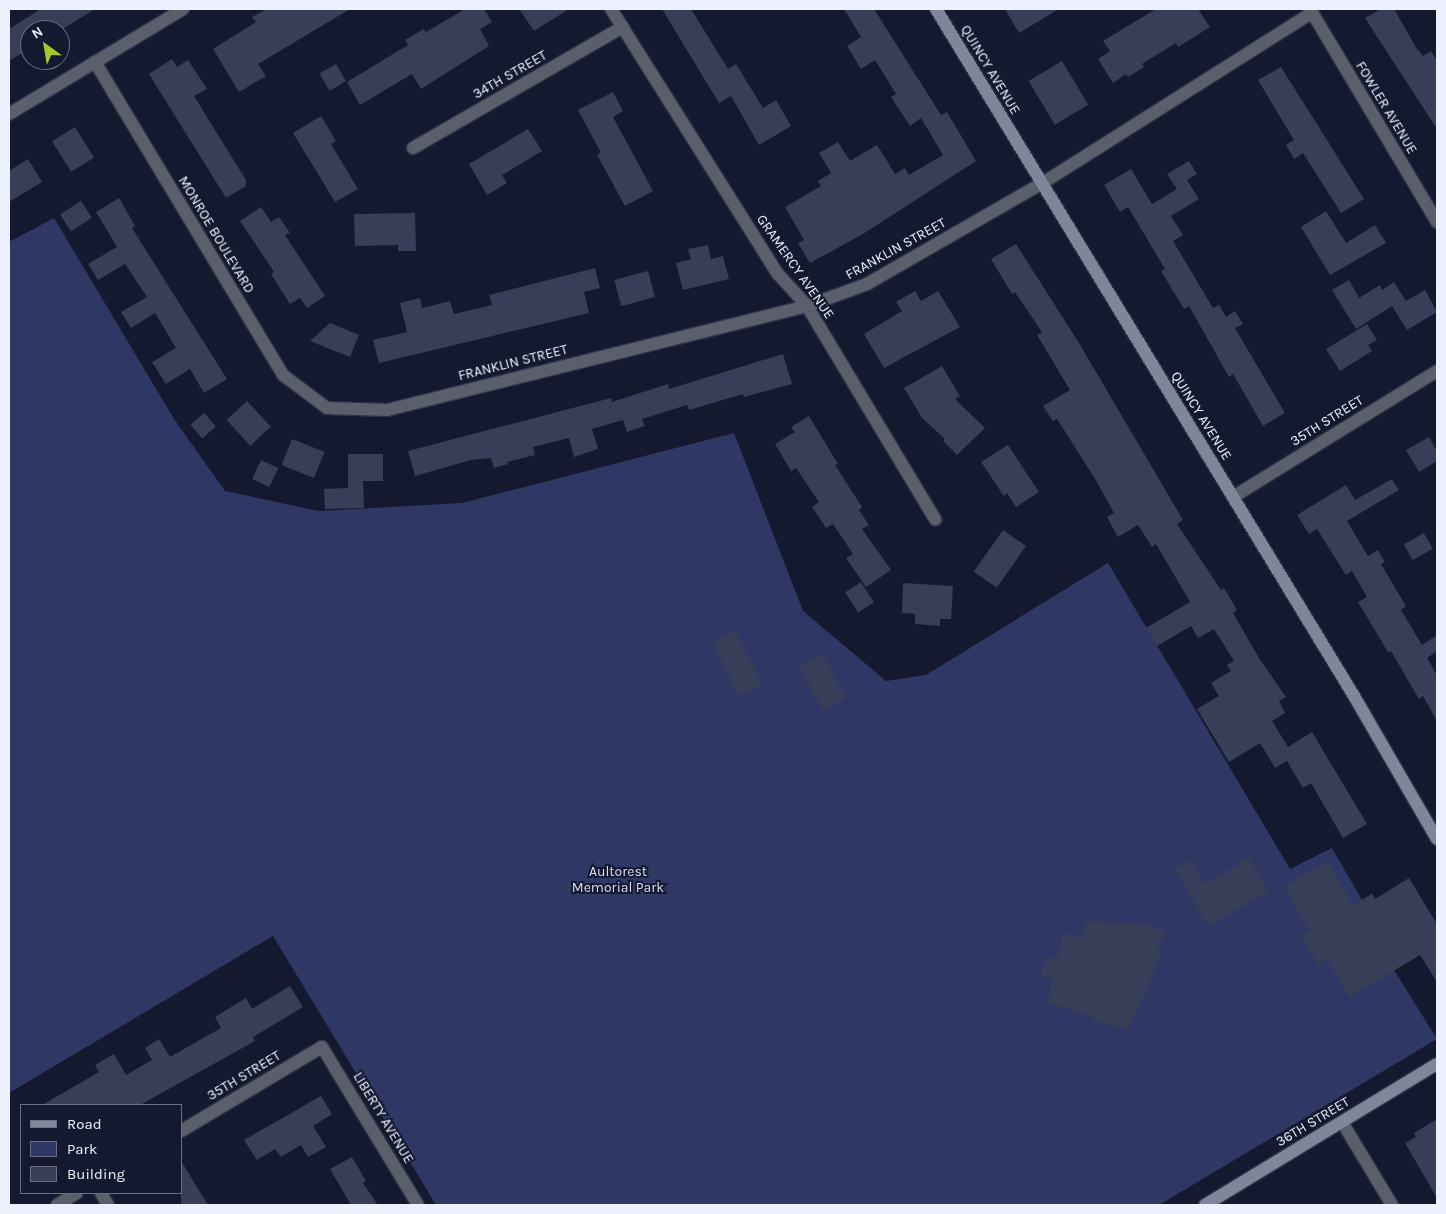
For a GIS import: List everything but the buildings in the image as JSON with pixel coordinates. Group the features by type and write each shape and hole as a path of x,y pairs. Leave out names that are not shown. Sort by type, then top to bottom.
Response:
{"street":[{"path":"9,114 183,9"},
{"name":"GRAMERCY AVENUE","path":"611,9 778,274 807,306 935,519"},
{"name":"QUINCY AVENUE","path":"936,9 1233,497 1437,840"},
{"name":"FRANKLIN STREET","path":"327,408 386,410 807,306 867,284 1041,184 1311,11"},
{"name":"FOWLER AVENUE","path":"1311,11 1437,222"},
{"name":"34TH STREET","path":"412,148 623,28"},
{"name":"MONROE BOULEVARD","path":"95,62 283,375 327,408"},
{"name":"35TH STREET","path":"1233,497 1437,371"},
{"name":"35TH STREET","path":"182,1130 322,1047"},
{"name":"LIBERTY AVENUE","path":"322,1047 418,1205"},
{"name":"36TH STREET","path":"1205,1205 1437,1064"},
{"path":"1342,1122 1392,1205"},
{"path":"56,1205 75,1194"},
{"path":"102,1194 108,1205"}],"green space":[{"name":"Aultorest Memorial Park","path":"54,218 174,419 225,491 319,511 462,503 734,433 803,611 886,681 926,675 1108,563 1290,869 1332,848 1362,900 1372,894 1412,960 1394,970 1437,1039 1159,1205 436,1205 273,936 9,1093 9,242"}]}
